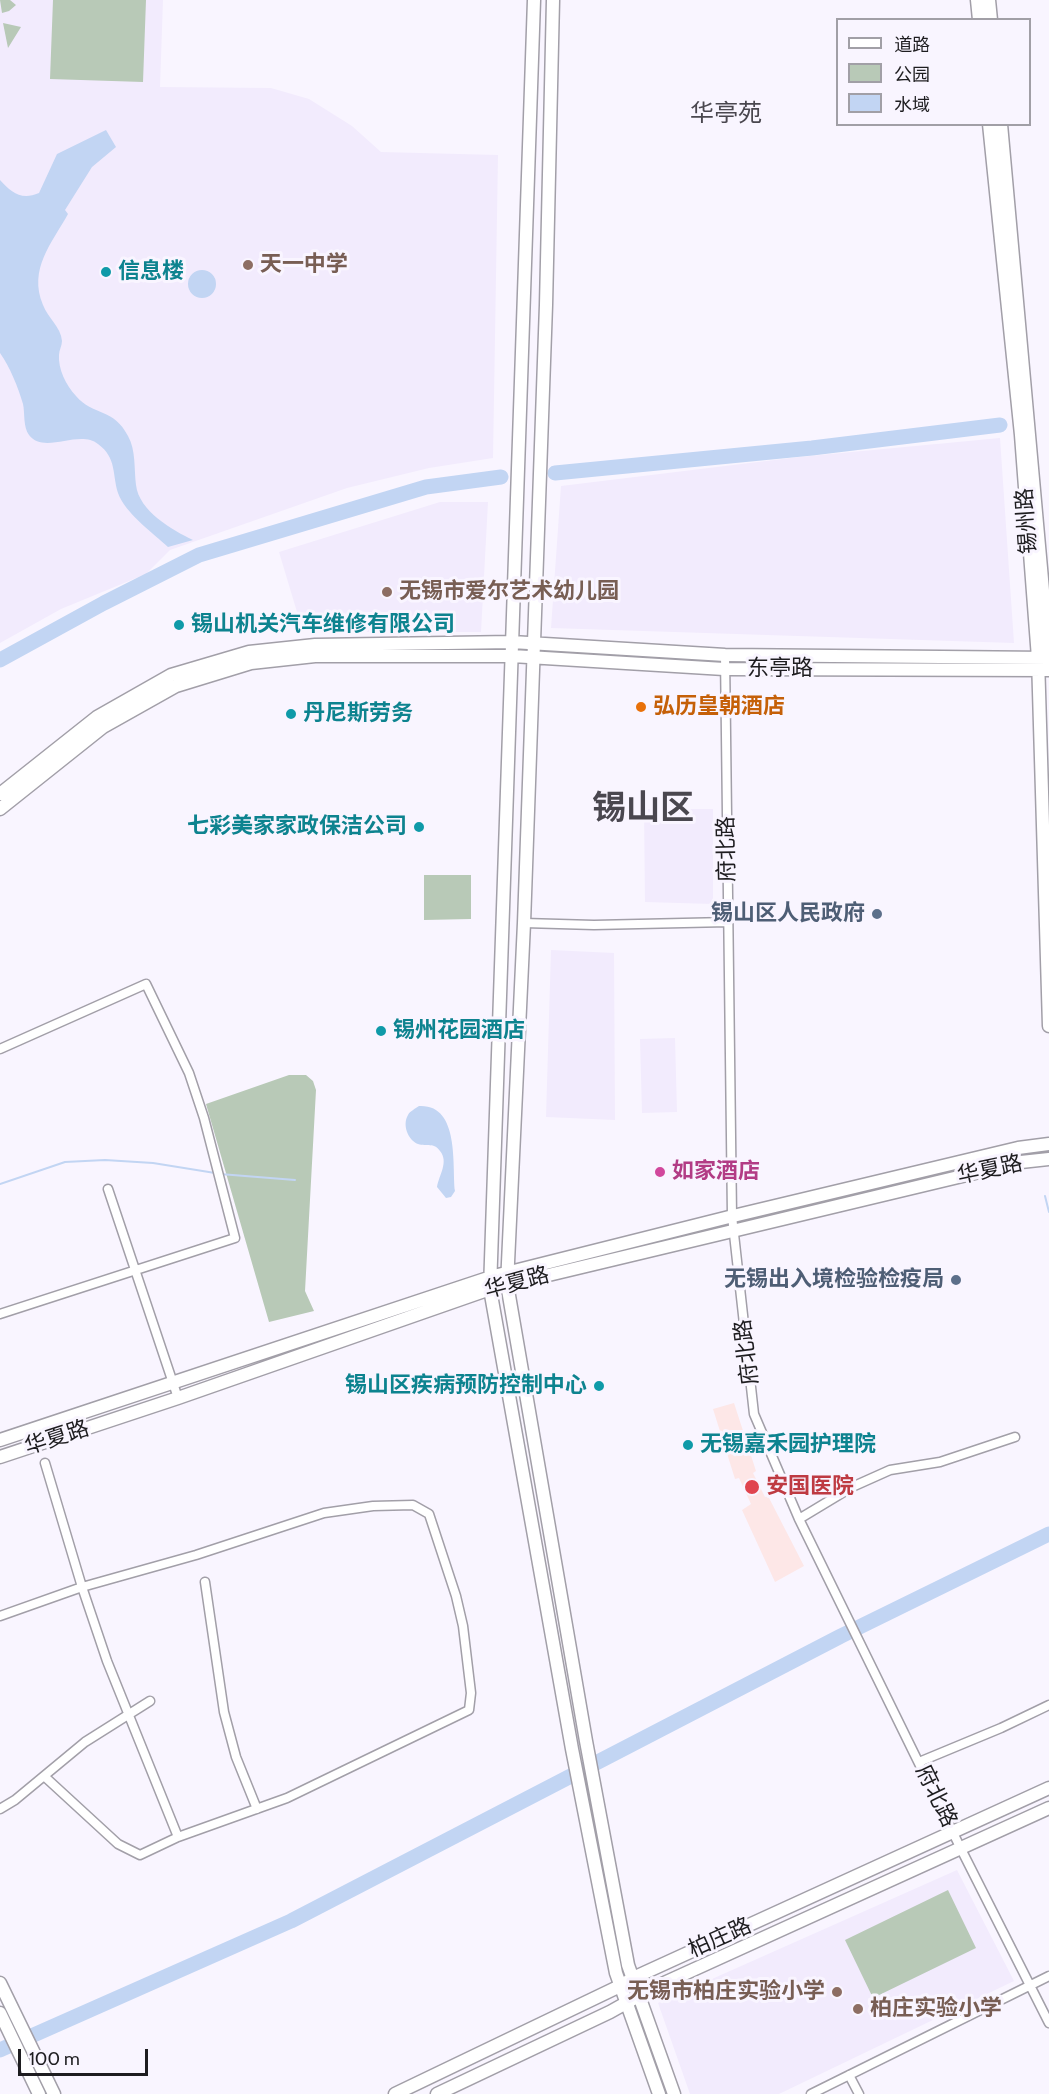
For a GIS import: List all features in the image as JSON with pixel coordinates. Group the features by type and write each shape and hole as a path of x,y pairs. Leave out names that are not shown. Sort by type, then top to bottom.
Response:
{"main road":[{"path":"534,0 490,1283 572,1749 616,1973 658,2094"},
{"path":"554,0 524,923 507,1278 586,1741 628,1965 674,2094"},
{"path":"977,0 979,18"},
{"path":"989,0 991,18"},
{"name":"锡州路","path":"989,126 1044,662"},
{"name":"锡州路","path":"1001,126 1044,662 1049,1026"},
{"name":"东亭路","path":"0,794 106,712 171,675 249,652 315,645 512,642 725,655 1044,662"},
{"name":"东亭路","path":"0,809 103,727 176,686 251,663 315,656 512,656 724,669 1044,662"},
{"name":"华夏路","path":"0,1440 507,1278 732,1216 1018,1148 1049,1144"},
{"name":"华夏路","path":"507,1278 732,1231 1021,1162 1049,1160"},
{"name":"华夏路","path":"0,1457 178,1398 490,1283"},
{"name":"柏庄路","path":"395,2094 633,1978 1049,1788"},
{"name":"柏庄路","path":"437,2094 627,2004 651,1989 1049,1808"},
{"path":"0,1983 54,2094"},
{"path":"3,2019 39,2094"}],"street":[{"name":"府北路","path":"725,655 732,1231 754,1414 799,1519 1049,2023"},
{"path":"524,923 594,925 728,921"},
{"path":"0,1049 146,984 189,1073 204,1118 235,1238 0,1314"},
{"path":"108,1190 178,1398"},
{"path":"799,1519 852,1487 890,1470 940,1462 1015,1437"},
{"path":"45,1463 107,1661 178,1838"},
{"path":"0,1616 82,1587 196,1555 324,1513 374,1506 414,1505 429,1514 459,1606 471,1693 469,1710 287,1798 178,1838 140,1855 118,1844 44,1776"},
{"path":"205,1582 224,1712 236,1757 257,1809"},
{"path":"0,1809 15,1800 85,1742 150,1701"},
{"path":"919,1762 1049,1705"},
{"path":"811,2094 1049,1976"},
{"path":"849,2075 859,2094"}],"shaded area":[{"name":"天一中学","path":"0,0 163,0 160,87 271,88 309,99 352,126 381,152 498,155 493,458 429,468 347,488 170,550 146,574 61,609 0,643"},
{"path":"1000,438 1014,643 551,628 561,486 799,457"},
{"name":"无锡市爱尔艺术幼儿园","path":"440,502 488,502 481,632 303,632 279,552"},
{"path":"644,809 713,809 713,904 645,902"},
{"path":"551,950 614,953 615,1120 546,1117"},
{"path":"675,1038 677,1112 642,1113 640,1039"},
{"name":"安国医院","path":"734,1403 756,1471 753,1473 765,1497 768,1496 804,1566 775,1582 742,1510 751,1504 739,1478 735,1479 713,1409"},
{"name":"无锡市柏庄实验小学","path":"957,1870 1014,1981 779,2094 690,2094 658,2003"}],"green space":[{"path":"0,0 10,0 16,5 2,13"},
{"path":"53,0 146,0 143,82 50,79"},
{"path":"3,23 21,27 8,48"},
{"path":"424,875 471,875 471,919 424,920"},
{"path":"289,1075 306,1075 313,1081 316,1090 305,1291 314,1311 269,1322 206,1104"},
{"path":"948,1890 976,1948 873,1998 845,1940"}],"water":[{"path":"106,130 116,147 92,167 65,210 68,214 49,246 40,268 39,292 45,310 61,336 60,366 69,387 89,407 110,416 122,427 132,447 136,485 143,503 167,525 193,540 168,547 127,508 118,493 111,461 98,444 81,439 43,443 35,441 29,435 19,391 0,353 0,180 22,196 39,193 57,154"},
{"path":"202,270 212,274 216,284 212,294 202,298 192,294 188,284 192,274"},
{"path":"419,1106 432,1108 442,1115 448,1125 454,1166 455,1191 451,1197 446,1198 437,1187 444,1164 443,1155 438,1148 414,1142 407,1132 406,1119 411,1111"}],"waterway":[{"path":"555,473 812,448 1000,425"},
{"path":"0,660 104,603 199,555 426,487 501,477"},
{"path":"0,1184 65,1162 105,1160 153,1163 215,1173"},
{"path":"220,1174 295,1180"},
{"path":"1045,1196 1049,1212"},
{"path":"0,2050 291,1921 841,1636 1049,1534"}],"place":[{"name":"天一中学","path":"248,265"},
{"name":"信息楼","path":"106,272"},
{"name":"无锡市爱尔艺术幼儿园","path":"387,592"},
{"name":"锡山机关汽车维修有限公司","path":"179,625"},
{"name":"弘历皇朝酒店","path":"641,707"},
{"name":"丹尼斯劳务","path":"291,714"},
{"name":"七彩美家家政保洁公司","path":"419,827"},
{"name":"锡山区人民政府","path":"877,914"},
{"name":"锡州花园酒店","path":"381,1031"},
{"name":"如家酒店","path":"660,1172"},
{"name":"无锡出入境检验检疫局","path":"956,1280"},
{"name":"锡山区疾病预防控制中心","path":"599,1386"},
{"name":"无锡嘉禾园护理院","path":"688,1445"},
{"name":"安国医院","path":"752,1487"},
{"name":"无锡市柏庄实验小学","path":"837,1992"},
{"name":"柏庄实验小学","path":"858,2009"}],"district":[{"name":"华亭苑","path":"726,114"},
{"name":"锡山区","path":"643,809"}]}
